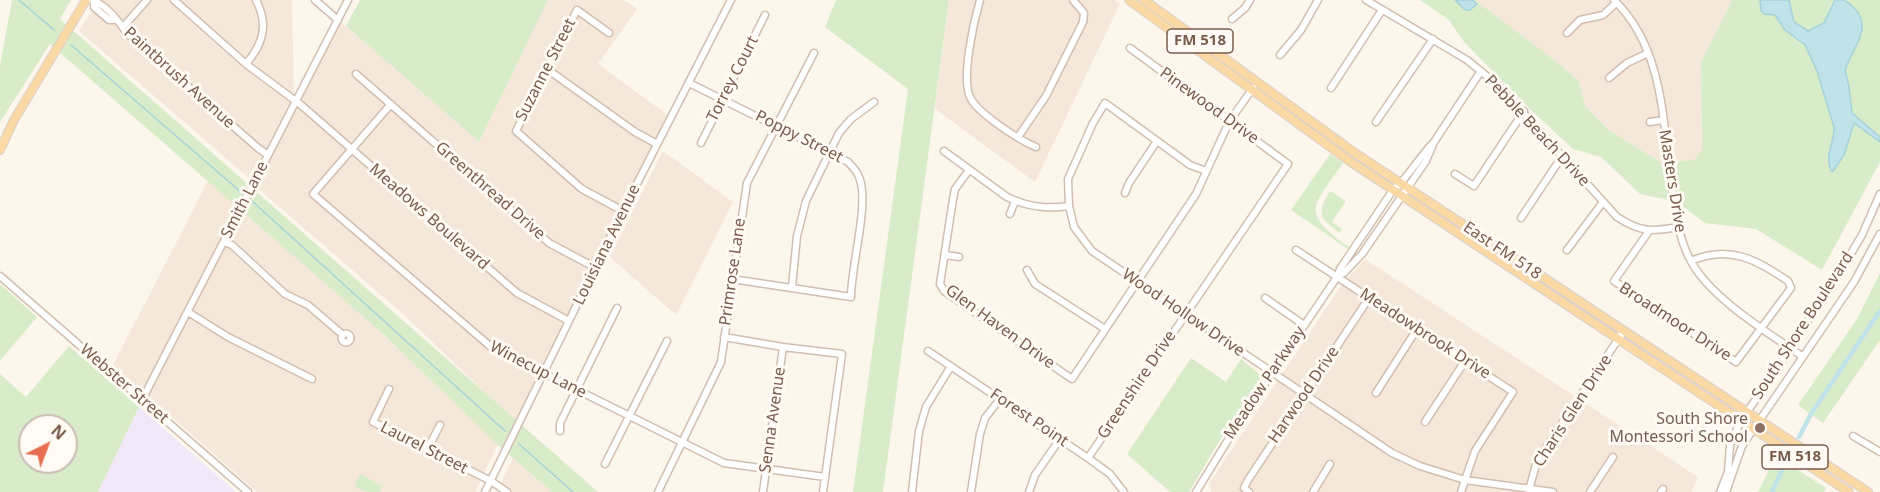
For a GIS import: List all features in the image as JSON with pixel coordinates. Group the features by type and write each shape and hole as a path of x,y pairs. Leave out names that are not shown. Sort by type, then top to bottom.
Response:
{"main road":[{"name":"East FM 518","path":"1129,0 1401,196 1534,284 1746,412 1868,492"},
{"name":"East FM 518","path":"1144,0 1404,186 1538,275 1754,430 1848,491"},
{"path":"0,150 14,120 91,1"},
{"path":"1534,284 1538,275"},
{"path":"1848,491 1852,483"}],"street":[{"path":"123,27 147,0"},
{"name":"Meadows Boulevard","path":"174,0 246,64 352,149 517,293 569,321"},
{"path":"246,64 256,52 262,39 261,10 256,0"},
{"path":"315,0 338,20"},
{"name":"Smith Lane","path":"142,400 226,243 268,155 348,0"},
{"name":"Louisiana Avenue","path":"485,492 623,211 731,0"},
{"path":"980,0 967,76 970,97 985,114 1036,147"},
{"path":"1018,137 1046,96 1083,22 1084,13 1073,0"},
{"path":"1232,19 1245,8 1250,0"},
{"path":"1280,55 1301,30 1318,0"},
{"name":"Pebble Beach Drive","path":"1366,0 1433,39 1499,86 1524,111 1617,217 1628,224 1649,231 1678,227"},
{"name":"Paintbrush Avenue","path":"91,1 98,2 113,15 126,32 268,155"},
{"path":"1567,33 1580,20 1603,15 1615,1"},
{"name":"Masters Drive","path":"1615,1 1643,39 1658,81 1678,227 1691,261 1720,296 1803,357"},
{"name":"Suzanne Street","path":"609,33 577,10 516,131 582,189 623,211"},
{"path":"1331,88 1382,10"},
{"name":"Torrey Court","path":"701,143 765,15"},
{"path":"1377,122 1433,39"},
{"name":"Pinewood Drive","path":"1130,48 1288,164"},
{"name":"Primrose Lane","path":"658,492 722,362 747,183 814,53"},
{"path":"1609,78 1627,63 1648,53"},
{"path":"548,69 635,132 657,144"},
{"path":"1404,186 1426,161 1434,142 1481,71"},
{"name":"Greenthread Drive","path":"356,74 549,243 596,268"},
{"path":"1027,270 1035,284 1106,329 1196,194 1229,122 1256,82"},
{"name":"Poppy Street","path":"689,83 831,152 848,162 859,175 863,190 862,209 853,264 851,297 792,287"},
{"path":"732,279 792,287 797,236 806,201 839,133 852,119 874,102"},
{"name":"Wood Hollow Drive","path":"1157,141 1105,103 1093,123 1068,179 1069,206 1074,227 1092,251 1392,453 1420,466 1465,480 1553,492"},
{"path":"352,149 391,104"},
{"path":"1455,174 1474,186 1524,111"},
{"path":"1650,122 1663,120"},
{"path":"1125,193 1129,183 1157,141 1190,165 1206,171"},
{"name":"Winecup Lane","path":"352,149 313,194 484,343 724,463 825,477"},
{"path":"944,151 1015,201 1034,207 1069,206"},
{"path":"1521,218 1563,155"},
{"name":"Greenshire Drive","path":"1088,458 1288,164"},
{"name":"Glen Haven Drive","path":"969,170 955,189 940,284 944,291 1072,379 1106,329"},
{"name":"Meadow Parkway","path":"1196,492 1222,448 1393,190 1404,186"},
{"name":"Meadow Parkway","path":"1337,277 1362,254 1401,196 1404,186"},
{"name":"South Shore Boulevard","path":"1720,492 1728,472 1730,445 1741,420 1780,366 1790,347 1830,289 1862,235 1880,194"},
{"path":"1011,214 1015,201"},
{"path":"1567,250 1603,202"},
{"name":"Broadmoor Drive","path":"1649,231 1614,281 1736,362 1762,327"},
{"name":"South Shore Boulevard","path":"1726,492 1742,446 1854,282 1880,234"},
{"path":"226,243 232,245 285,294 308,305 343,335"},
{"name":"Meadowbrook Drive","path":"1296,250 1513,392 1475,450 1465,480"},
{"path":"1691,261 1714,254 1748,257 1788,281 1790,291 1762,327"},
{"path":"945,255 959,257"},
{"name":"Webster Street","path":"0,276 248,492"},
{"path":"1265,298 1304,325"},
{"name":"Harwood Drive","path":"1249,492 1244,488 1248,480 1369,298"},
{"path":"560,431 560,423 617,308"},
{"path":"188,312 228,337 312,379"},
{"path":"1376,393 1417,329"},
{"name":"Charis Glen Drive","path":"1529,490 1538,461 1621,336"},
{"path":"724,337 842,354 823,492"},
{"path":"605,464 667,341"},
{"name":"Senna Avenue","path":"763,492 783,347"},
{"name":"Forest Point","path":"928,351 1088,458 1110,474 1124,492"},
{"path":"1425,422 1465,361"},
{"path":"912,492 919,431 926,407 951,366"},
{"name":"Laurel Street","path":"389,389 373,422 490,481 507,492"},
{"path":"971,492 980,434 985,418 1000,399"},
{"path":"427,450 440,425"},
{"path":"1853,435 1880,452"},
{"path":"1029,492 1042,463 1060,439"},
{"path":"1590,492 1613,457"},
{"path":"1313,492 1330,464"},
{"path":"1461,492 1465,480"}],"shaded area":[{"path":"99,0 292,0 294,96 250,179 79,31"},
{"path":"548,0 624,0 637,9 598,64 668,115 515,421 401,312 255,186 340,21 479,142"},
{"path":"949,0 1114,0 1120,4 1035,182 935,109"},
{"path":"1475,0 1731,0 1701,62 1702,150 1694,160 1662,163 1610,131 1585,106 1579,81"},
{"path":"663,151 733,202 676,315 610,257"},
{"path":"208,181 382,333 498,444 475,492 257,492 113,365"},
{"path":"1365,259 1698,477 1691,492 1211,492 1210,482 1343,283"},
{"path":"139,407 236,492 98,492"},
{"path":"513,458 552,492 497,492"}],"green space":[{"path":"12,0 71,0 60,19 598,492 552,492 498,445 382,333 50,44 0,122 0,65"},
{"path":"360,0 548,0 479,142 346,26"},
{"path":"836,0 949,0 883,492 853,492 908,89 825,27"},
{"path":"1420,0 1475,0 1579,81 1585,106 1610,131 1662,163 1694,160 1702,150 1701,62 1731,0 1880,0 1880,162 1822,270 1756,229 1705,223 1677,202 1640,194 1601,157 1573,149 1464,42 1449,20"},
{"path":"1330,154 1343,163 1319,200 1316,208 1317,217 1333,235 1349,247 1348,249 1291,210"},
{"path":"1330,191 1346,201 1332,222 1342,229 1340,233 1322,215 1321,210"},
{"path":"1880,273 1880,340 1823,423 1798,405 1857,319"},
{"path":"0,284 37,317 0,361"},
{"path":"69,346 139,407 98,492 0,492 0,374 26,397"},
{"path":"1191,358 1226,382 1241,359 1262,376 1189,492 1170,492 1127,454"},
{"path":"1776,456 1826,488 1824,492 1758,492"},
{"path":"360,474 383,486 380,492 366,492 354,486"}],"water":[{"path":"1455,0 1472,0 1477,4 1470,10 1465,10"},
{"path":"1760,0 1789,0 1794,22 1808,31 1824,23 1835,0 1844,0 1860,16 1861,32 1845,70 1852,113 1880,137 1880,142 1854,123 1844,155 1833,171 1829,165 1829,153 1834,127 1817,71 1805,45 1785,30 1775,15 1764,14 1761,11"}],"waterway":[{"path":"19,0 54,30"},
{"path":"71,45 242,193"},
{"path":"252,201 505,431"},
{"path":"1799,437 1811,414 1880,311"},
{"path":"519,444 573,492"},
{"path":"1772,492 1786,461"}],"place":[{"name":"South Shore Montessori School","path":"1760,428"}]}
